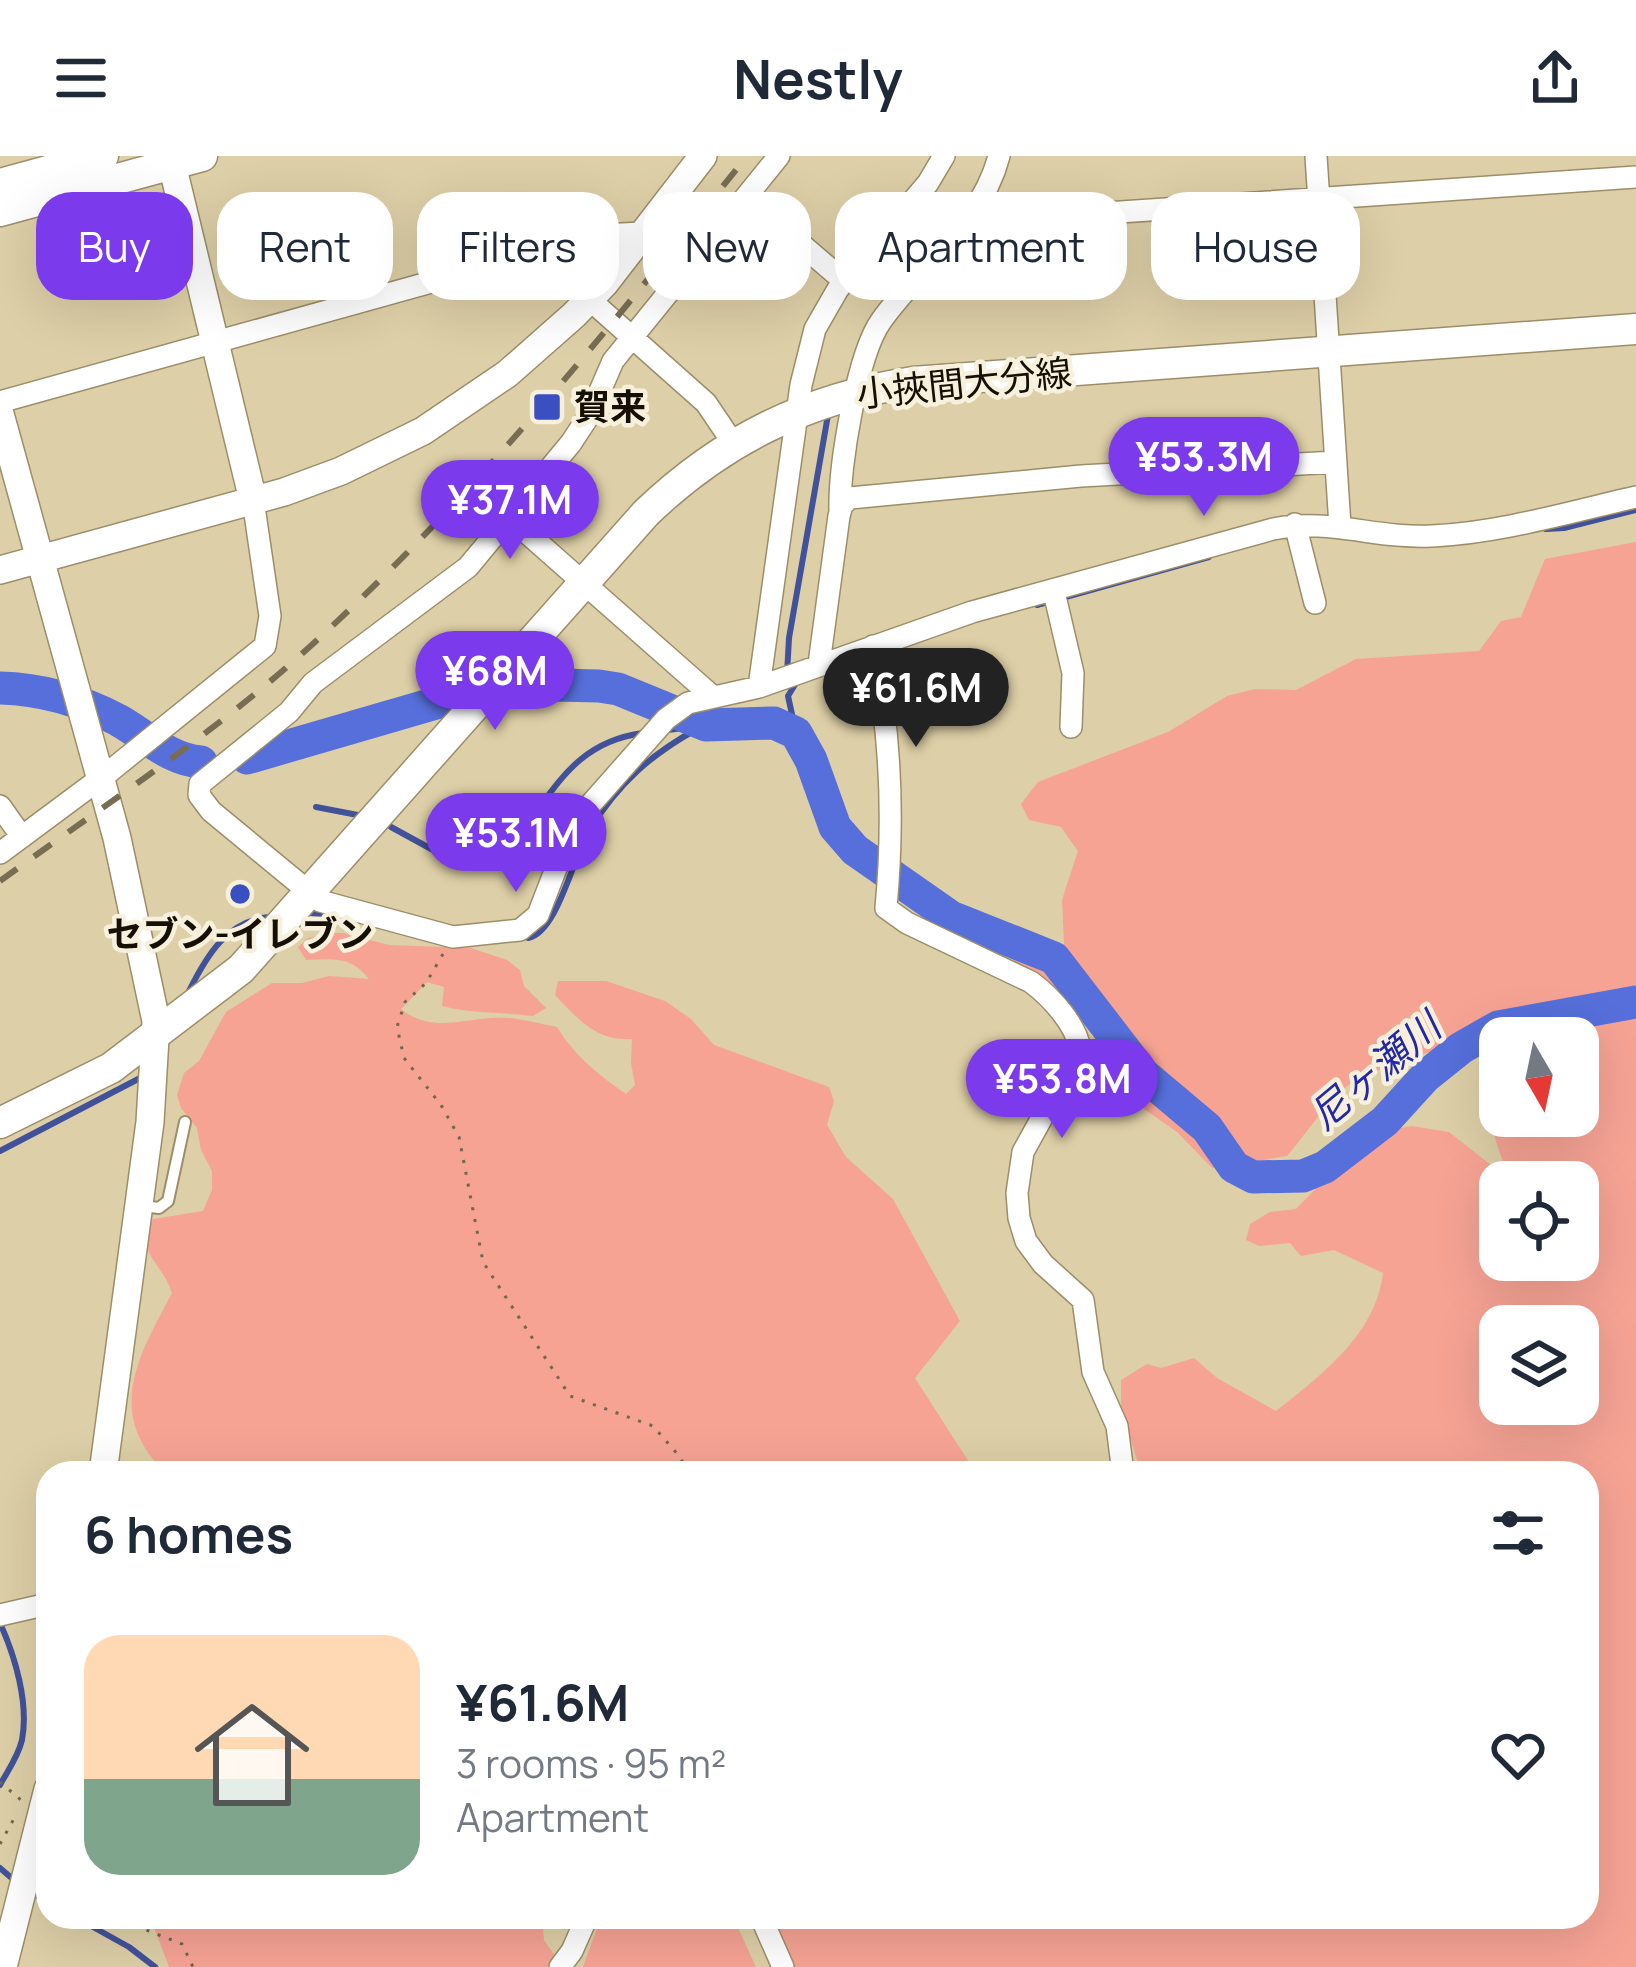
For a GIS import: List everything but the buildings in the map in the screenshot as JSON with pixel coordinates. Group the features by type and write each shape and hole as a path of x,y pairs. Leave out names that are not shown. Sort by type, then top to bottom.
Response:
{"main road":[{"path":"0,184 103,156"},
{"path":"0,211 181,159"},
{"name":"小挾間大分線","path":"0,1123 92,1080 241,969 669,491 733,443 829,400 913,382 1636,329"}],"street":[{"path":"675,192 704,156"},
{"path":"750,192 779,156"},
{"path":"920,192 944,156"},
{"path":"985,192 999,156"},
{"path":"1316,156 1318,192"},
{"path":"0,853 130,755 268,640 270,616 253,500 181,159"},
{"path":"1360,194 1636,177"},
{"path":"619,262 643,233"},
{"path":"0,402 600,235 643,233"},
{"path":"811,252 835,272"},
{"path":"809,668 840,510 829,400 815,329 835,295"},
{"path":"0,570 341,471 423,430 507,374 588,300"},
{"path":"590,300 706,403 733,443"},
{"path":"663,300 608,370 581,430 459,574 314,683 289,712 200,784 200,795 211,811 308,896 453,937 512,931 533,922 572,830 599,792 680,707 767,684 972,612 1295,524 1433,536 1550,517 1636,496"},
{"path":"767,684 829,400 899,300"},
{"path":"1325,300 1340,526"},
{"path":"0,414 100,778 148,968 157,1035 105,1461"},
{"path":"840,510 846,500 855,497 1081,476 1336,462"},
{"path":"510,518 712,696"},
{"path":"1295,524 1316,602"},
{"path":"1054,592 1073,673 1071,727"},
{"path":"873,646 889,766 886,908 907,923 1031,982 1048,995 1078,1038 1080,1049 1023,1152 1019,1218 1026,1241 1043,1264 1083,1300 1093,1372 1117,1426 1121,1461"},
{"path":"0,806 22,837"},
{"path":"0,1615 36,1607"},
{"path":"3,1967 36,1837"},
{"path":"560,1967 582,1929"},
{"path":"766,1929 783,1967"}],"lane":[{"path":"139,1206 159,1208 168,1201 184,1122"}],"path":[{"path":"453,937 426,983 405,1003 397,1028 404,1058 459,1137 483,1262 570,1396 653,1426 679,1461"},
{"path":"0,1782 17,1794 21,1805 0,1844"},
{"path":"144,1929 182,1944 193,1967"}],"shaded area":[{"path":"1636,542 1636,1967 789,1967 772,1929 1599,1929 1599,1461 1137,1461 1121,1407 1121,1380 1147,1364 1161,1368 1194,1358 1217,1378 1276,1411 1328,1368 1370,1315 1383,1273 1334,1250 1301,1256 1290,1243 1259,1246 1246,1240 1250,1224 1270,1212 1296,1209 1380,1132 1412,1126 1449,1132 1486,1161 1479,1161 1479,1281 1599,1281 1599,1161 1503,1161 1496,1137 1599,1137 1599,1017 1479,1017 1479,1040 1390,1065 1350,1084 1287,1156 1212,1168 1177,1132 1114,1088 1112,1017 1020,969 1008,954 1024,947 1064,944 1062,900 1078,851 1061,827 1029,820 1021,804 1038,782 1168,732 1227,696 1255,689 1296,690 1356,659 1479,651 1501,621 1521,617 1545,559"},
{"path":"343,933 389,945 471,948 507,960 520,970 524,986 546,1008 533,1016 454,1009 442,1006 444,987 427,982 401,1009 439,1023 507,1018 557,1027 588,1064 626,1094 635,1085 632,1039 598,1033 580,1020 555,995 558,981 606,981 665,1001 691,1019 714,1045 829,1087 834,1101 827,1125 846,1157 893,1199 960,1321 915,1378 968,1461 156,1461 136,1429 133,1385 148,1340 172,1293 145,1239 153,1219 203,1211 212,1190 212,1171 197,1128 177,1095 184,1073 199,1061 226,1012 272,983 302,983 329,976 369,979 349,963 306,960 298,947 308,938"},
{"path":"155,1929 543,1929 544,1940 563,1967 169,1967"},
{"path":"597,1929 739,1929 756,1967 583,1967"}],"waterway":[{"path":"787,674 789,638 828,415"},
{"path":"1546,529 1636,510"},
{"path":"1037,605 1209,557"},
{"path":"796,683 788,696 796,733"},
{"name":"尼ヶ瀬川","path":"510,684 618,689 706,725 774,723 796,733 835,827 855,850 951,917 1054,958 1144,1075 1207,1128 1234,1167 1253,1177 1303,1176 1325,1167 1385,1121 1426,1076 1498,1027 1636,1002"},
{"name":"尼ヶ瀬川","path":"0,688 75,701 118,720 168,752 201,762"},
{"name":"尼ヶ瀬川","path":"247,758 474,692"},
{"path":"668,730 706,725"},
{"path":"528,938 548,922 590,829 612,798 650,760 697,729"},
{"path":"391,827 455,862 484,867 506,849 570,769 613,740 643,733"},
{"path":"316,807 363,816"},
{"path":"309,913 335,915"},
{"path":"189,991 220,942 241,925 269,917"},
{"path":"0,1151 142,1077"},
{"path":"0,1623 24,1711 22,1740 0,1785"},
{"path":"0,1868 15,1881"},
{"path":"31,1892 36,1895"},
{"path":"97,1929 155,1967"}],"railway":[{"path":"0,881 232,712 366,594 536,412 747,156"}],"place":[{"name":"賀来","path":"547,407"},
{"name":"セブン-イレブン","path":"240,894"}]}
